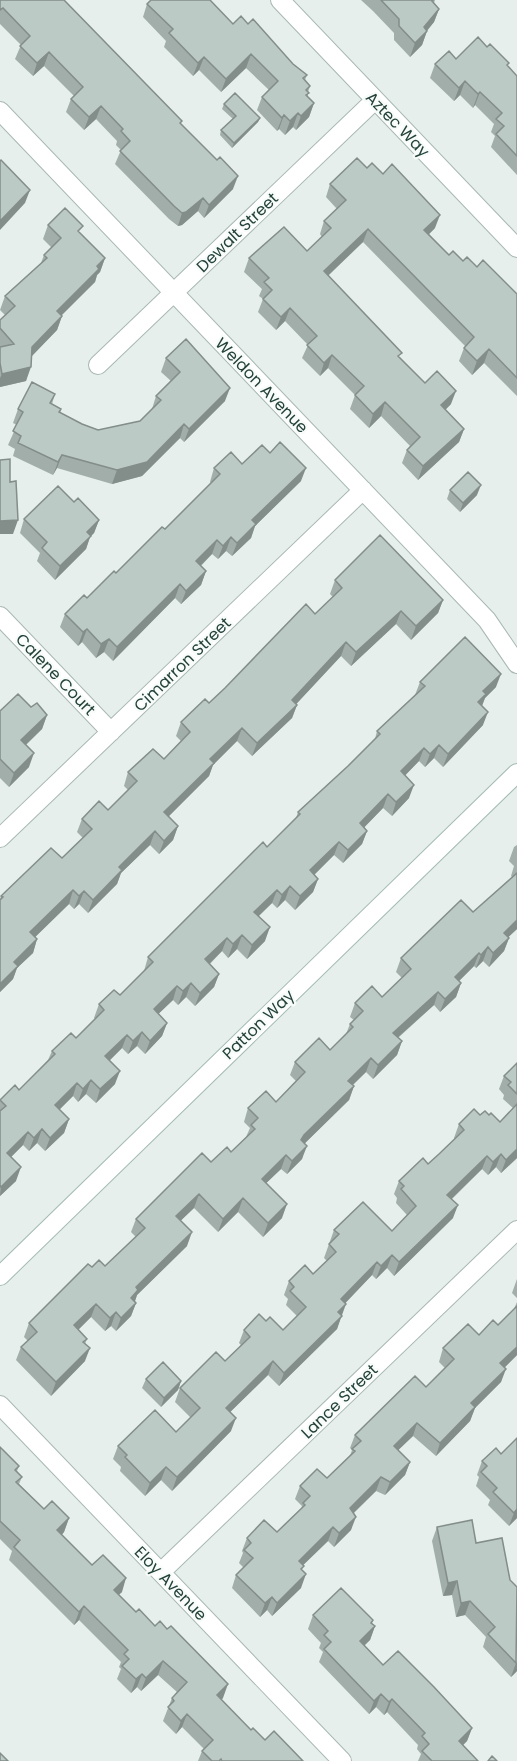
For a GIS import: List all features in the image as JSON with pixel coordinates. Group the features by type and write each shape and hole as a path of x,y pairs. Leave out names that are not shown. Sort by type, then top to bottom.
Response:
{"street":[{"name":"Aztec Way","path":"280,0 517,248"},
{"name":"Dewalt Street","path":"98,365 375,100"},
{"name":"Weldon Avenue","path":"0,111 487,620 517,664"},
{"name":"Cimarron Street","path":"0,838 363,490"},
{"name":"Calene Court","path":"0,616 111,732"},
{"name":"Patton Way","path":"0,1276 517,772"},
{"name":"Lance Street","path":"161,1572 517,1230"},
{"name":"Eloy Avenue","path":"0,1405 342,1761"}],"building":[{"path":"0,0 64,0 182,121 180,123 217,160 220,157 238,176 209,205 203,198 182,213 120,151 130,141 121,131 123,129 101,106 89,117 71,99 83,87 49,52 37,63 20,46 30,36 3,8 0,10"},
{"path":"151,0 210,0 233,24 241,16 248,24 253,19 293,64 307,75 303,78 310,86 306,90 309,93 306,95 314,103 301,116 298,113 290,121 284,115 282,118 262,97 278,81 251,54 226,79 204,57 198,63 169,33 173,29 147,4"},
{"path":"381,0 433,0 439,9 424,27 427,31 415,43 399,26 399,19"},
{"path":"478,37 487,47 490,44 509,63 507,65 517,76 517,156 496,134 504,126 496,119 502,113 465,81 459,88 435,64 449,51 456,59"},
{"path":"235,93 260,118 234,143 221,130 236,116 224,104"},
{"path":"357,158 367,168 372,163 383,174 392,164 440,215 424,230 449,255 453,251 463,261 467,257 477,267 483,260 517,294 517,378 489,349 477,361 464,348 474,337 368,229 324,271 402,353 398,356 425,383 437,371 456,391 441,405 464,429 423,466 407,450 420,437 385,402 373,414 355,395 364,386 332,355 324,363 307,345 317,336 290,308 281,317 263,299 272,290 264,282 269,278 249,258 284,227 307,251 331,228 324,221 346,200 330,184"},
{"path":"0,161 30,190 0,221"},
{"path":"65,208 83,226 78,231 105,258 97,266 99,269 57,311 62,316 32,347 31,367 2,374 0,347 14,344 0,328 0,320 15,306 5,296 47,258 44,255 61,238 48,225"},
{"path":"186,339 230,388 189,429 184,424 147,462 117,470 62,455 58,462 18,443 21,436 13,431 23,412 18,409 32,382 55,394 50,403 61,409 59,412 98,430 140,421 161,400 156,396 180,372 166,358"},
{"path":"280,442 306,468 252,520 256,524 237,543 231,537 223,546 217,540 196,561 206,571 186,591 180,584 117,647 109,639 101,644 87,629 83,632 65,614 84,595 87,598 114,571 116,573 162,527 165,529 220,474 214,468 231,452 242,464 262,445 270,453"},
{"path":"10,459 10,482 16,481 18,520 0,521 0,460"},
{"path":"468,472 481,485 463,503 450,490"},
{"path":"58,486 74,502 78,498 99,520 87,532 91,536 60,566 42,548 47,542 24,519"},
{"path":"380,535 443,600 416,626 401,611 356,652 346,642 292,700 297,705 257,743 242,728 210,759 214,763 164,812 178,826 164,841 155,831 119,867 122,870 93,900 84,891 79,896 73,890 30,932 37,939 14,962 18,966 0,984 0,900 3,897 1,896 51,848 62,858 92,829 82,819 99,801 108,810 137,781 128,772 153,749 164,759 190,732 181,722 205,699 209,703 225,688 306,604 315,614 342,588 335,580"},
{"path":"465,637 501,674 483,691 486,694 478,702 488,712 448,754 439,745 430,754 424,748 401,771 414,785 396,802 388,794 360,823 367,831 348,850 339,842 310,870 318,879 300,896 290,886 282,895 277,890 254,912 270,927 252,945 242,935 233,944 227,938 205,959 219,974 200,993 191,983 183,991 177,986 154,1009 167,1023 150,1041 142,1032 133,1041 127,1035 105,1056 120,1071 100,1089 91,1080 83,1089 77,1083 55,1105 69,1119 50,1138 42,1129 34,1138 28,1132 7,1153 21,1167 1,1187 0,1111 6,1106 0,1100 15,1085 19,1090 55,1054 52,1051 71,1033 76,1038 104,1010 99,1004 114,990 120,995 153,962 148,957 263,842 267,847 300,814 298,812 380,734 377,731 425,686 420,682"},
{"path":"18,694 31,707 37,703 47,715 21,740 34,753 14,773 0,759 0,711"},
{"path":"517,873 517,920 504,933 509,938 493,953 488,947 481,955 479,953 455,977 461,983 445,999 438,992 393,1033 402,1041 378,1065 371,1058 348,1081 354,1086 304,1135 301,1140 307,1146 292,1161 286,1155 262,1179 287,1204 268,1223 243,1198 223,1219 199,1194 176,1216 192,1232 136,1287 138,1290 131,1298 136,1303 121,1318 116,1312 110,1318 96,1304 74,1325 87,1339 83,1342 90,1348 56,1382 21,1347 37,1332 29,1323 88,1264 92,1267 99,1260 105,1266 145,1228 136,1219 202,1153 211,1162 227,1147 231,1152 255,1129 251,1125 258,1118 248,1108 266,1091 276,1102 305,1072 295,1062 319,1038 330,1050 353,1027 350,1024 363,1011 355,1003 372,986 382,997 411,969 401,958 461,900 473,912"},
{"path":"517,1063 517,1094 508,1085 511,1082 504,1076"},
{"path":"517,1104 517,1149 506,1160 501,1154 493,1162 487,1156 447,1195 458,1205 399,1262 392,1255 381,1266 377,1262 341,1299 346,1304 338,1312 342,1316 284,1373 273,1361 226,1408 236,1418 177,1477 166,1467 150,1483 125,1457 127,1455 118,1446 155,1410 176,1432 200,1408 180,1388 216,1352 225,1361 250,1337 244,1330 259,1314 266,1321 270,1317 283,1330 306,1307 290,1291 294,1287 289,1281 305,1265 313,1274 336,1252 329,1244 339,1234 334,1230 363,1202 392,1231 416,1206 401,1189 404,1186 399,1181 423,1158 428,1164 464,1130 459,1124 474,1109 480,1115 485,1111 489,1115 491,1113 500,1122"},
{"path":"517,1306 517,1347 500,1363 506,1369 471,1403 475,1407 440,1443 417,1423 394,1446 410,1462 390,1482 381,1477 350,1508 356,1517 339,1533 333,1527 299,1561 304,1566 301,1569 306,1574 277,1603 272,1597 265,1603 236,1575 253,1558 244,1550 251,1543 247,1538 264,1520 277,1532 305,1505 303,1503 310,1496 300,1486 317,1469 327,1478 355,1451 352,1449 361,1441 355,1435 415,1376 426,1387 454,1359 443,1348 468,1324 479,1335 493,1320 498,1325"},
{"path":"163,1362 181,1381 164,1398 146,1379"},
{"path":"517,1438 517,1509 514,1513 493,1492 497,1488 481,1472 487,1466 482,1461 496,1448 501,1454"},
{"path":"0,1447 19,1466 15,1470 22,1477 16,1482 44,1509 52,1501 69,1518 57,1530 92,1565 103,1555 126,1578 114,1590 136,1612 139,1609 155,1626 160,1621 167,1629 171,1626 228,1684 217,1695 251,1730 253,1728 265,1740 274,1731 303,1761 222,1761 221,1759 212,1761 202,1751 213,1740 187,1714 181,1721 168,1707 174,1701 172,1698 187,1682 163,1661 146,1678 142,1674 136,1679 122,1666 129,1659 124,1654 128,1650 84,1606 79,1612 14,1547 20,1540 0,1521"},
{"path":"472,1520 476,1543 502,1538 510,1580 517,1587 516,1663 488,1634 495,1627 470,1601 461,1603 457,1581 448,1583 437,1527"},
{"path":"341,1588 373,1620 371,1623 375,1626 360,1641 383,1665 398,1651 434,1687 472,1728 459,1741 478,1761 432,1761 422,1751 429,1744 422,1736 425,1733 392,1699 389,1702 381,1694 374,1701 324,1649 331,1642 324,1635 328,1631 313,1615"},
{"path":"0,1753 8,1761 0,1761"}]}
